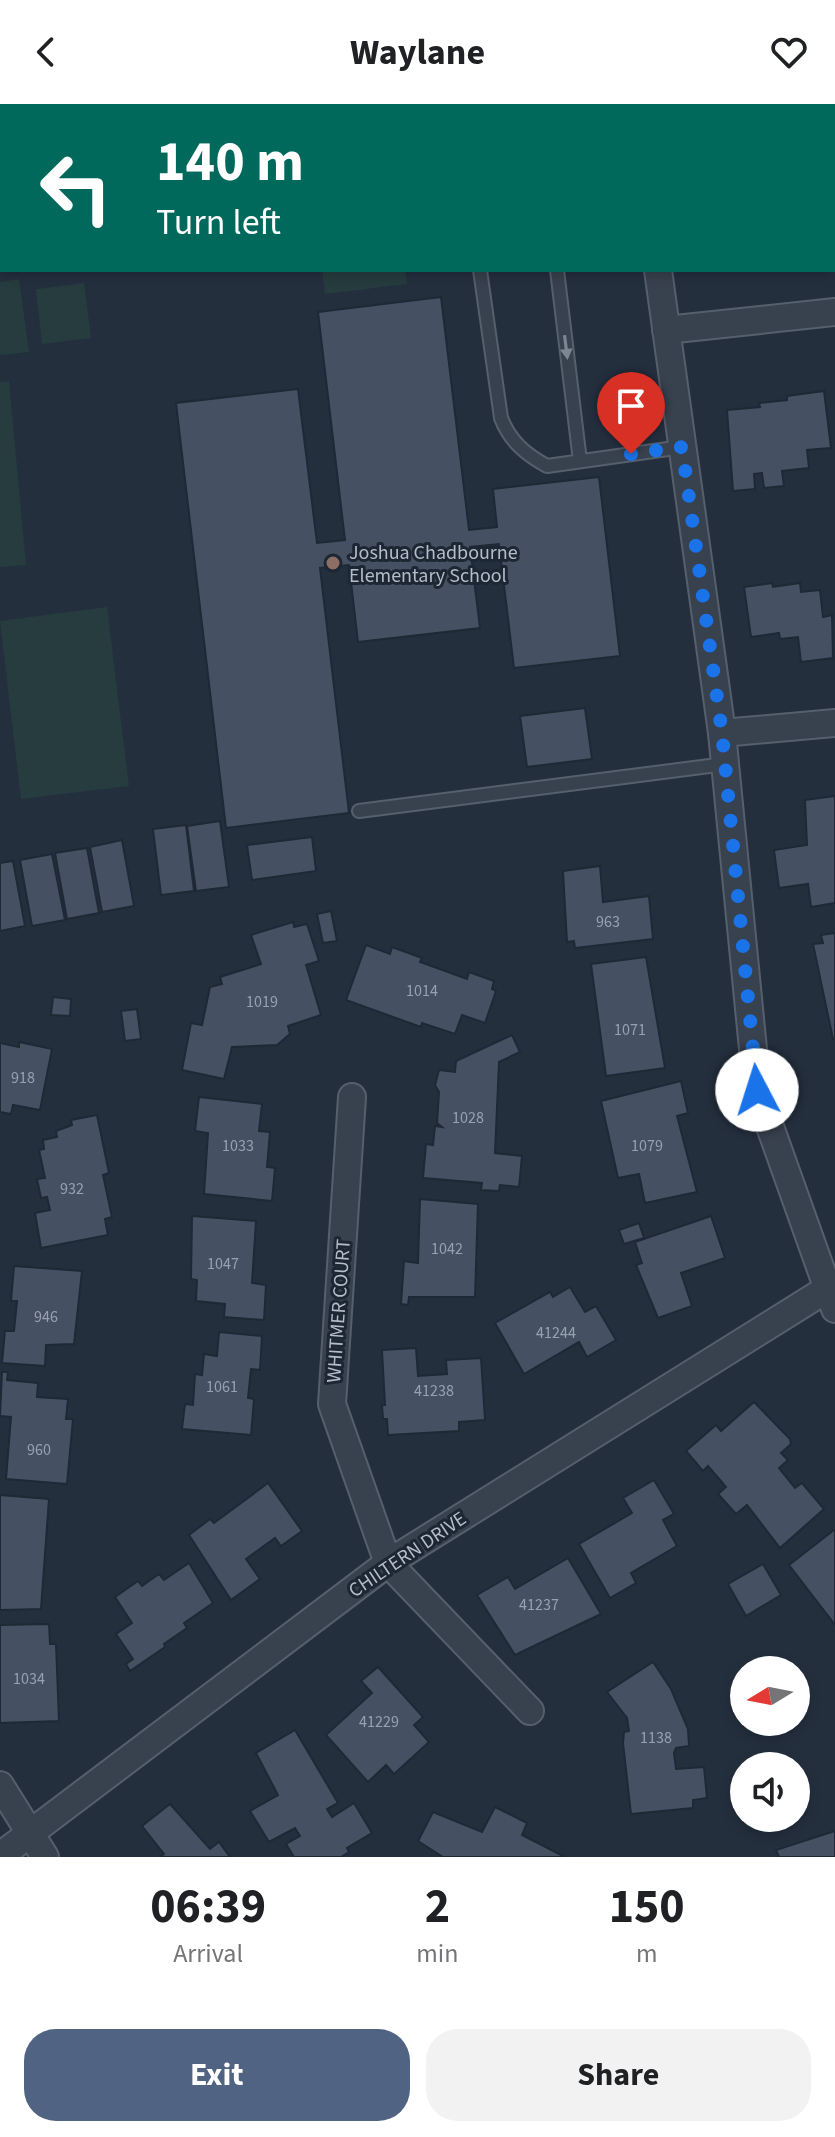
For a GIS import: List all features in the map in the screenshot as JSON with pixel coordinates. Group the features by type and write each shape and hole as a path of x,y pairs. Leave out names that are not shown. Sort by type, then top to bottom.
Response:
{"street":[{"path":"658,272 722,733 757,1090 832,1294"},
{"path":"666,330 835,312"},
{"path":"722,733 835,723"},
{"name":"WHITMER COURT","path":"352,1097 332,1404 388,1563"},
{"name":"CHILTERN DRIVE","path":"0,1856 388,1563 832,1294"},
{"path":"388,1563 530,1711"},
{"path":"0,1785 45,1857"}],"lane":[{"path":"480,272 501,418 508,436 529,456 547,466 682,447"},
{"path":"557,272 580,461"},
{"path":"359,811 725,764"}],"green space":[{"path":"322,272 405,272 407,284 325,294"},
{"path":"19,279 29,352 0,355 0,282"},
{"path":"84,283 91,338 42,344 36,289"},
{"path":"9,381 26,565 0,567 0,382"},
{"path":"107,607 129,786 21,799 0,621"}],"building":[{"path":"441,297 469,530 497,527 493,489 599,477 620,656 514,668 499,544 470,547 480,628 358,642 349,565 320,568 349,813 226,828 176,403 298,389 317,543 345,540 318,312"},
{"path":"824,391 831,448 807,450 809,468 782,471 784,486 764,488 762,473 754,474 755,489 733,491 727,410 760,407 759,403 787,400 787,396"},
{"path":"772,583 773,587 800,583 801,592 820,590 823,617 832,615 833,658 801,662 798,637 780,639 779,633 751,637 744,587"},
{"path":"585,708 592,759 527,767 520,716"},
{"path":"835,796 835,903 811,907 808,884 779,888 774,850 807,845 805,800"},
{"path":"220,821 229,887 196,891 187,826"},
{"path":"186,825 194,891 161,895 153,829"},
{"path":"312,837 316,871 252,880 247,845"},
{"path":"122,840 134,906 102,912 90,847"},
{"path":"87,848 99,913 67,919 55,853"},
{"path":"52,854 65,920 32,926 20,860"},
{"path":"13,861 25,926 0,931 0,863"},
{"path":"600,866 603,902 649,896 653,939 575,948 574,941 567,942 563,871"},
{"path":"331,911 337,941 323,943 317,914"},
{"path":"293,922 294,927 307,924 319,961 306,965 321,1015 288,1026 290,1034 277,1045 232,1047 224,1079 182,1070 191,1023 202,1025 210,987 222,984 220,977 261,964 251,935"},
{"path":"835,933 833,1039 813,944 823,943 821,935"},
{"path":"366,945 390,954 392,947 422,958 420,962 467,979 469,972 494,981 492,989 496,991 485,1023 462,1015 455,1034 422,1023 421,1027 346,1000"},
{"path":"646,957 665,1068 606,1076 591,964"},
{"path":"53,997 71,999 70,1016 51,1015"},
{"path":"137,1009 141,1039 125,1041 121,1011"},
{"path":"512,1035 520,1052 499,1062 495,1153 522,1156 519,1187 500,1185 499,1191 481,1190 482,1183 423,1178 426,1144 433,1145 435,1126 442,1127 437,1123 439,1092 435,1085 439,1070 455,1072 456,1061"},
{"path":"19,1042 52,1049 40,1110 13,1105 11,1114 0,1112 0,1043 19,1047"},
{"path":"681,1081 688,1113 677,1116 697,1192 645,1203 639,1174 618,1178 601,1101"},
{"path":"199,1097 262,1104 259,1131 270,1132 267,1167 275,1168 272,1201 204,1194 208,1133 195,1131"},
{"path":"97,1115 109,1173 103,1175 112,1217 105,1219 108,1235 41,1248 35,1213 50,1210 47,1197 41,1198 37,1179 45,1178 39,1150 44,1149 43,1140 57,1137 56,1131 72,1125 71,1120"},
{"path":"420,1199 478,1204 475,1297 409,1297 408,1305 401,1304 404,1261 418,1263"},
{"path":"192,1216 256,1221 252,1283 266,1285 264,1320 224,1317 225,1304 196,1301 197,1280 191,1279"},
{"path":"711,1216 725,1258 681,1273 692,1306 658,1318 636,1265 642,1263 635,1242"},
{"path":"639,1223 644,1238 624,1244 619,1230"},
{"path":"14,1266 82,1271 74,1344 46,1345 45,1366 2,1363 5,1331 14,1331 17,1301 11,1301"},
{"path":"570,1287 585,1312 596,1306 616,1340 587,1357 579,1342 524,1374 495,1323 550,1292 553,1297"},
{"path":"219,1332 262,1336 260,1370 251,1369 248,1398 254,1399 251,1435 182,1429 185,1404 193,1405 195,1374 202,1375 204,1354 217,1356"},
{"path":"416,1348 418,1376 447,1374 446,1360 481,1358 485,1420 459,1422 459,1431 388,1435 382,1405 385,1405 382,1350"},
{"path":"2,1372 8,1372 7,1380 38,1383 37,1397 68,1399 66,1419 73,1419 67,1484 6,1479 11,1417 0,1416"},
{"path":"754,1402 790,1439 791,1444 781,1453 788,1460 779,1468 795,1488 802,1483 824,1509 780,1548 747,1505 736,1514 718,1494 726,1487 708,1466 703,1471 686,1451 716,1425 721,1431"},
{"path":"654,1480 674,1514 663,1520 677,1546 631,1573 636,1583 610,1598 579,1544 632,1513 623,1498"},
{"path":"268,1483 302,1531 281,1546 275,1538 246,1559 260,1579 231,1600 189,1535 210,1519 214,1523"},
{"path":"0,1495 49,1499 41,1609 0,1610"},
{"path":"835,1531 835,1625 789,1565"},
{"path":"568,1558 601,1614 515,1655 477,1595 508,1577 515,1589"},
{"path":"189,1563 213,1603 184,1623 187,1628 164,1644 165,1647 130,1671 126,1664 133,1659 116,1634 132,1623 115,1597 138,1581 142,1586 159,1574 164,1580"},
{"path":"763,1564 781,1595 746,1616 728,1584"},
{"path":"49,1624 50,1644 56,1644 59,1721 0,1723 0,1625"},
{"path":"653,1662 671,1689 688,1729 689,1746 676,1748 674,1753 676,1769 704,1767 707,1798 693,1800 693,1808 631,1814 623,1743 624,1732 629,1731 627,1718 607,1692"},
{"path":"378,1667 423,1717 414,1725 429,1742 394,1774 386,1765 368,1782 326,1735 372,1693 361,1681"},
{"path":"295,1730 338,1803 327,1809 332,1817 354,1803 372,1833 347,1848 349,1852 341,1857 294,1857 286,1844 300,1836 295,1828 269,1842 250,1811 278,1795 256,1753"},
{"path":"170,1804 210,1849 219,1842 230,1857 160,1857 164,1854 142,1826"},
{"path":"495,1807 527,1823 522,1835 565,1857 443,1857 418,1841 433,1812 482,1832"},
{"path":"835,1831 835,1857 779,1857 776,1850"}],"place":[{"name":"Joshua Chadbourne Elementary School","path":"333,563"}],"route":[{"path":"631,454 682,447 722,733 757,1090"}]}
